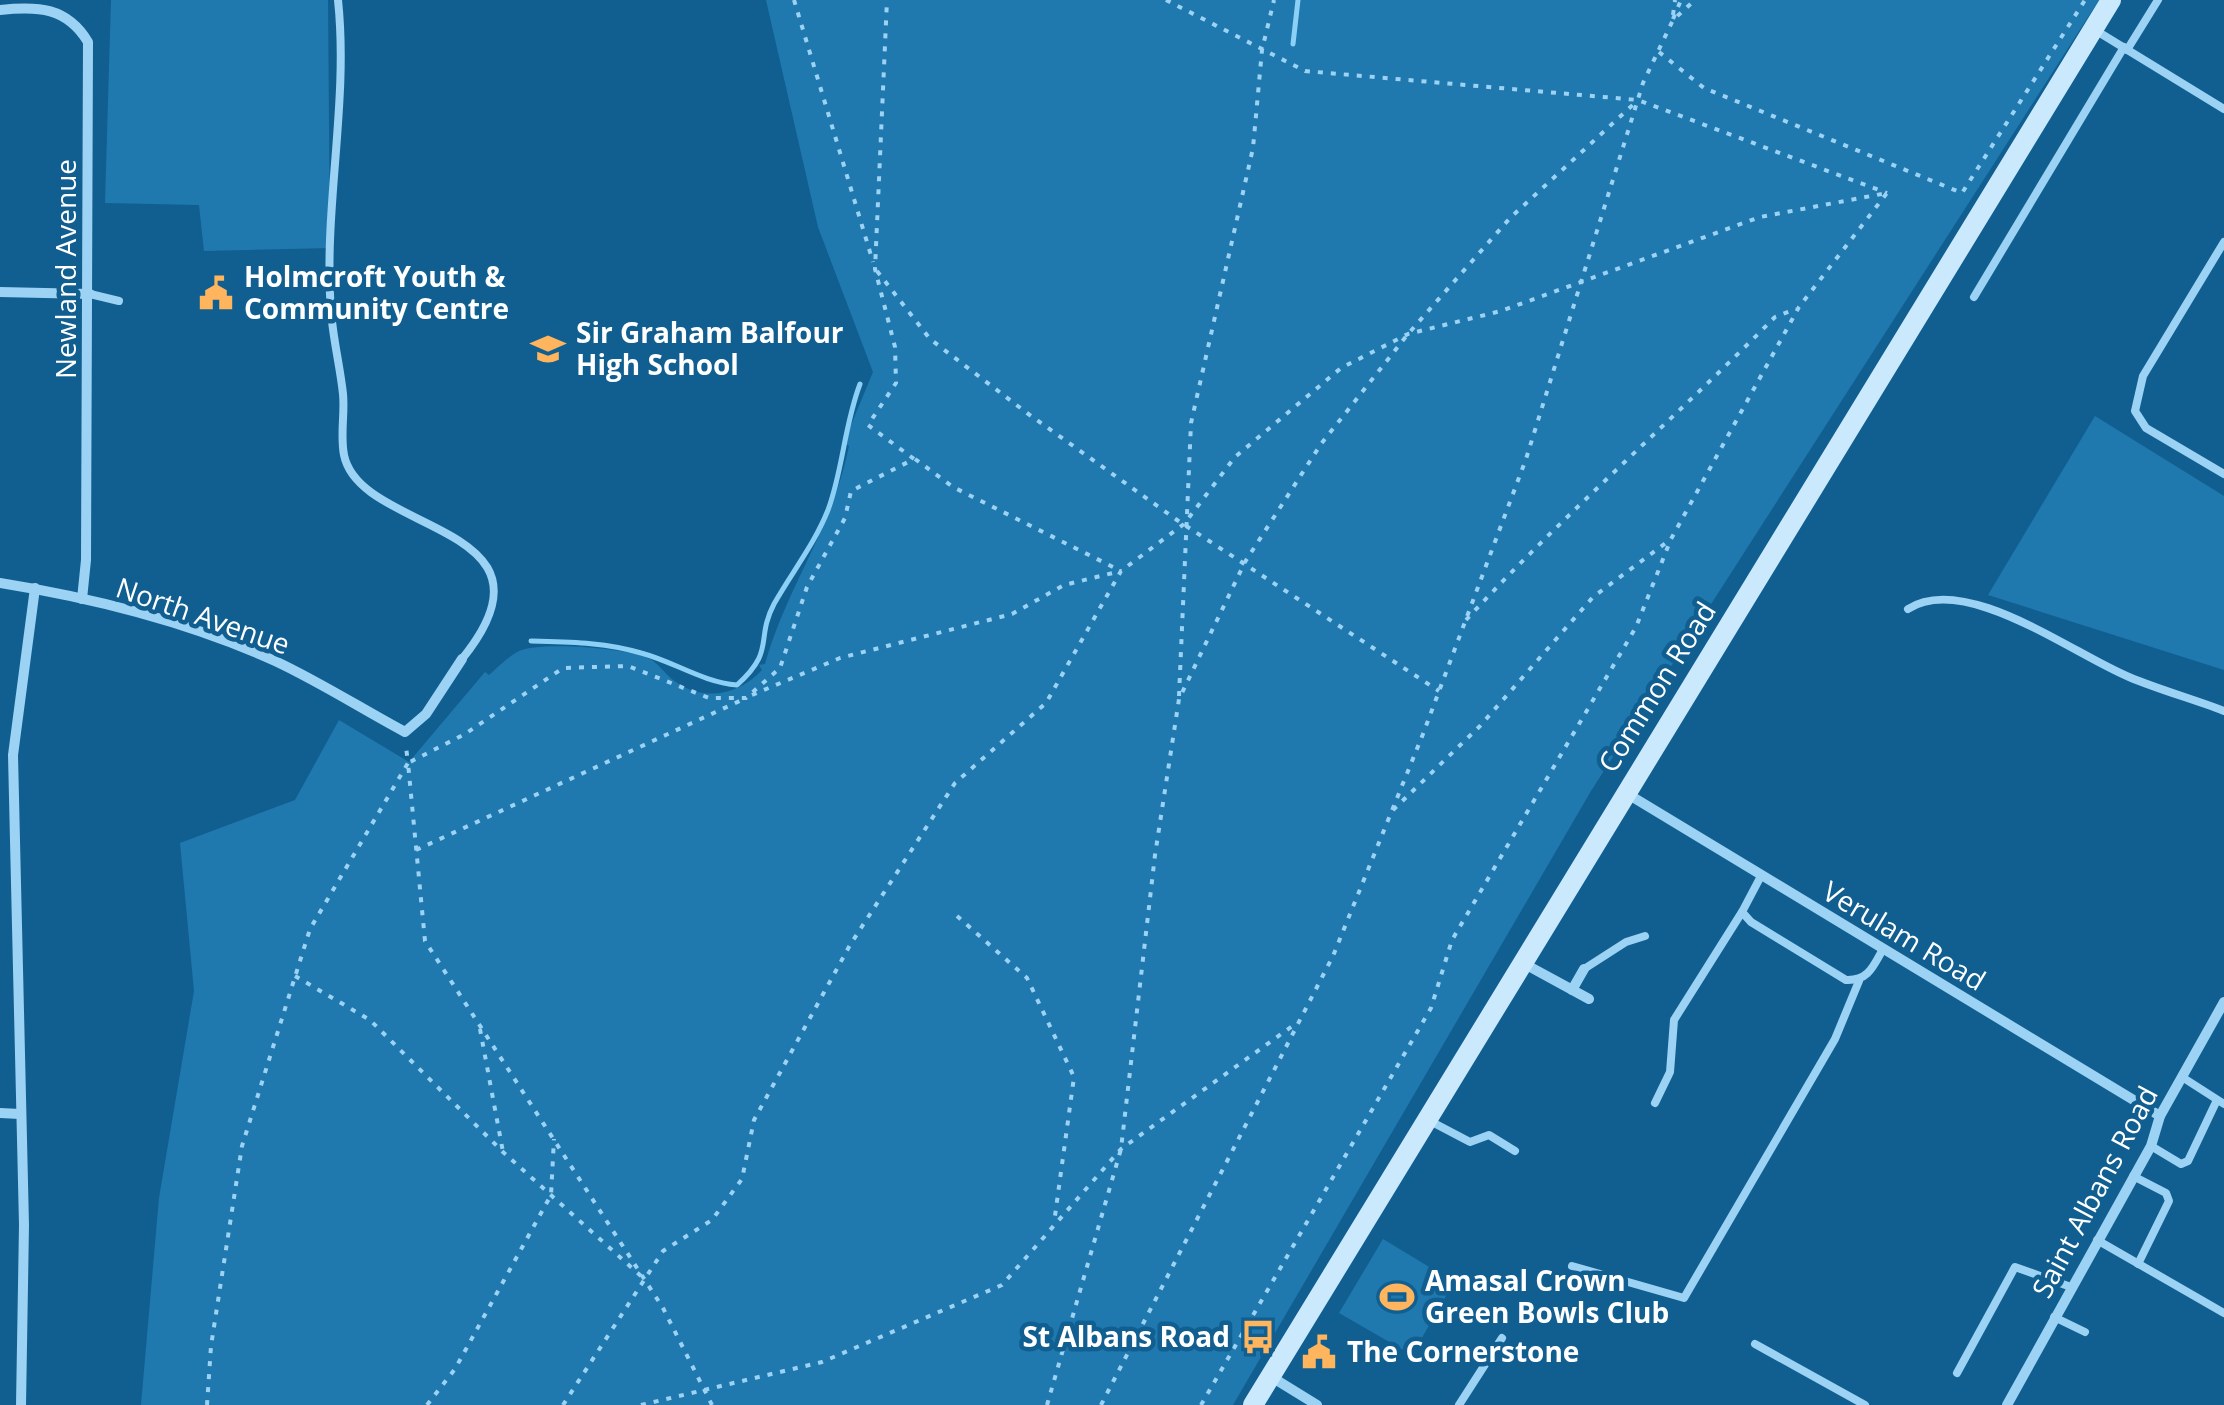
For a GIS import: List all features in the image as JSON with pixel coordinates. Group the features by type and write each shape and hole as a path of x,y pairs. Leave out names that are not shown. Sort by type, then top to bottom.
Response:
{"street":[{"name":"Common Road","path":"1253,1405 2111,0"},
{"name":"Newland Avenue","path":"4,6 50,9 65,15 88,42 90,294 82,598"},
{"path":"0,292 90,294"},
{"name":"North Avenue","path":"0,583 82,598 179,626 275,661 405,732"},
{"path":"21,1405 13,755 35,588"},
{"path":"405,732 426,714 462,659"},
{"name":"Verulam Road","path":"1625,792 2160,1116"},
{"path":"1521,962 1588,1000"},
{"path":"1572,990 1584,969"},
{"name":"Saint Albans Road","path":"2007,1405 2134,1176 2160,1116 2224,1002"},
{"path":"0,1114 20,1114"},
{"path":"1270,1376 1318,1405"}],"lane":[{"path":"338,0 330,310 343,397 344,456 357,482 468,545 489,570 492,602 482,634 462,659"},
{"path":"1974,298 2158,0"},
{"path":"2094,30 2224,109"},
{"path":"2224,242 2143,376 2136,411 2146,428 2224,474"},
{"path":"90,294 119,301"},
{"path":"1908,609 1924,599 1939,596 1980,606 2128,677 2224,712"},
{"path":"1656,1104 1670,1072 1674,1020 1761,876"},
{"path":"1742,912 1751,922 1846,980 1860,980"},
{"path":"1584,969 1626,942 1645,936"},
{"path":"1572,1266 1684,1298 1835,1039 1860,980 1882,949"},
{"path":"2150,1146 2181,1164 2188,1161 2221,1102 2182,1077"},
{"path":"1426,1118 1470,1142 1489,1135 1515,1151"},
{"path":"2134,1176 2166,1193 2169,1201 2138,1264"},
{"path":"2097,1240 2224,1312"},
{"path":"1957,1373 2015,1267 2071,1287"},
{"path":"2054,1316 2085,1332"},
{"path":"1459,1405 1502,1338"},
{"path":"1756,1344 1865,1405"}],"path":[{"path":"794,0 895,348 896,383 868,425 953,487 1121,571"},
{"path":"886,0 875,269 930,339 1184,524 1439,691"},
{"path":"1166,0 1305,71 1638,100 1887,193"},
{"path":"1046,1405 1121,1148 1153,873 1179,699 1191,423 1253,148 1262,50 1274,0"},
{"path":"1101,1405 1333,956 1526,459 1638,100 1678,0"},
{"path":"1672,20 1695,0"},
{"path":"1658,51 1704,88 1962,193 2085,0"},
{"path":"1179,699 1245,562 1321,444 1408,334 1510,218 1638,100"},
{"path":"416,850 840,658 1012,614 1064,585 1121,571 1184,524 1235,457 1341,368 1408,334 1501,310 1760,217 1887,193"},
{"path":"1201,1405 1431,1008 1452,940 1636,627 1671,539 1799,308 1887,193"},
{"path":"1463,624 1542,538 1664,428 1775,318 1799,308"},
{"path":"207,1405 211,1346 242,1146 310,928 408,763 464,734 563,668 628,666 709,698 746,698 780,668 807,587 845,518 851,491 914,459"},
{"path":"1392,812 1480,726 1592,597 1671,539"},
{"path":"563,1405 663,1251 712,1220 742,1179 754,1120 850,946 955,784 1046,703 1121,571"},
{"path":"405,732 425,942 645,1280 712,1405"},
{"path":"956,916 1027,978 1074,1077 1054,1225"},
{"path":"295,976 370,1020 504,1152 645,1280"},
{"path":"641,1405 822,1362 1002,1286 1121,1148 1300,1021"},
{"path":"479,1025 504,1152"},
{"path":"427,1405 455,1369 551,1195 554,1139"}],"shaded area":[{"path":"111,0 328,0 330,248 204,251 199,205 105,203"},
{"path":"766,0 2099,0 1591,791 1233,1405 141,1405 159,1198 194,991 180,843 295,800 339,720 409,762 485,672 489,675 519,651 564,646 639,655 653,661 684,687 708,694 743,685 762,670 759,665 765,664 832,505 849,446 844,442 873,372 818,227"},
{"path":"2095,416 2224,496 2224,670 1988,595"},
{"name":"Amasal Crown Green Bowls Club","path":"1383,1239 1454,1282 1412,1355 1339,1313"}],"waterway":[{"path":"1293,44 1298,0"},
{"path":"531,641 627,649 712,680 737,685 757,663 774,604 828,510 860,384"}],"place":[{"name":"Holmcroft Youth & Community Centre","path":"216,293"},
{"name":"Sir Graham Balfour High School","path":"548,349"},
{"name":"Amasal Crown Green Bowls Club","path":"1397,1297"},
{"name":"St Albans Road","path":"1258,1337"},
{"name":"The Cornerstone","path":"1319,1352"}]}
